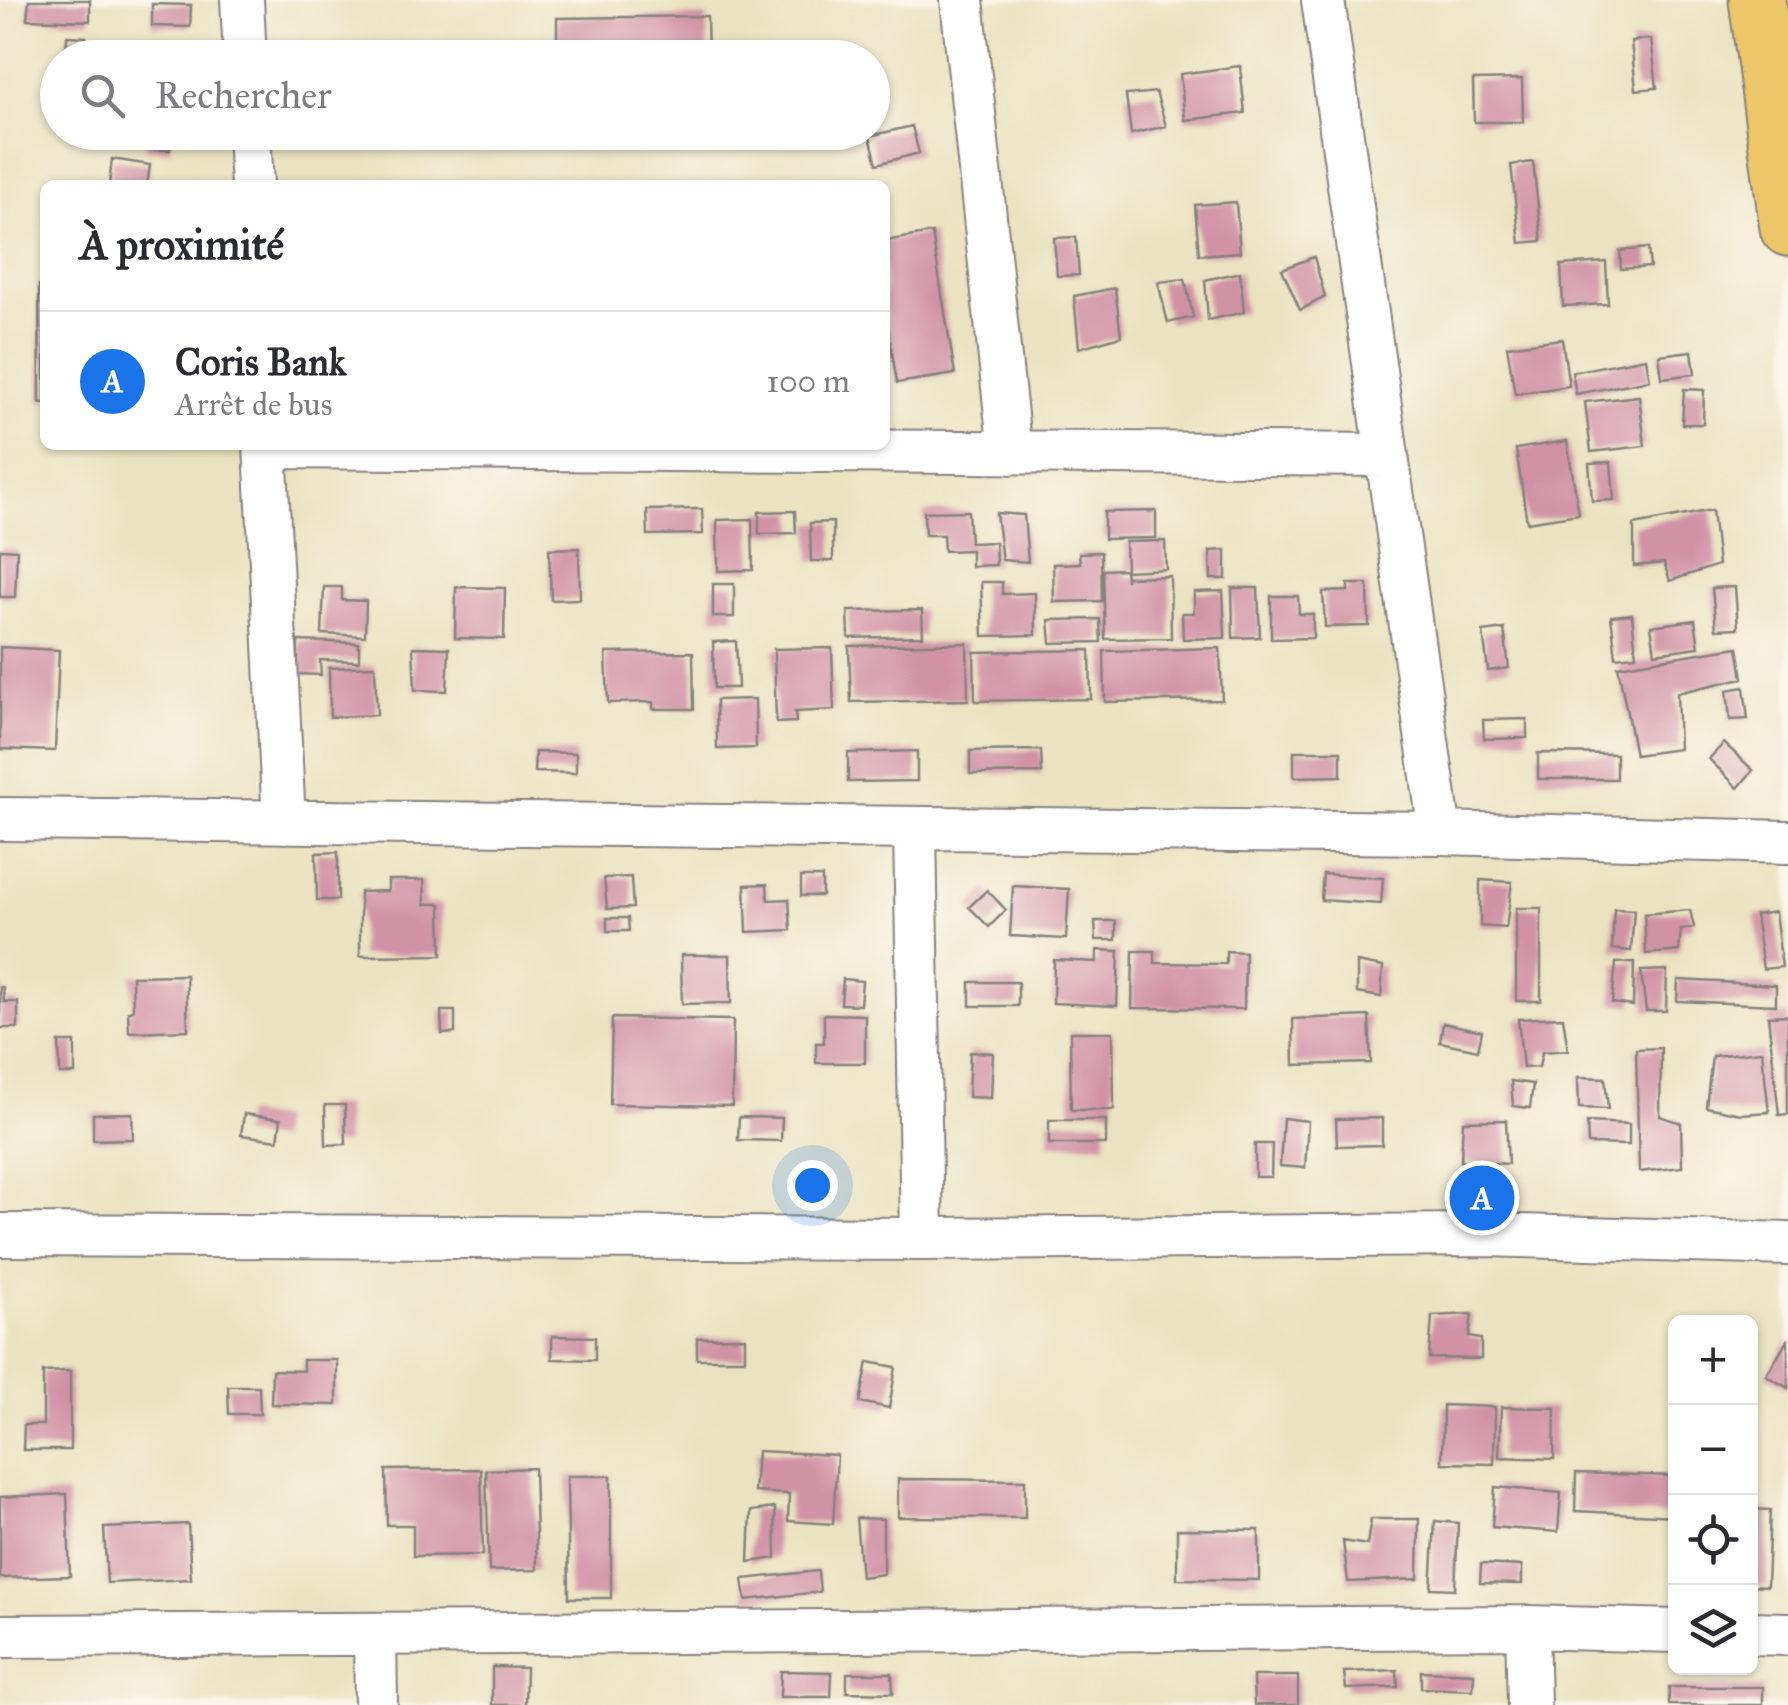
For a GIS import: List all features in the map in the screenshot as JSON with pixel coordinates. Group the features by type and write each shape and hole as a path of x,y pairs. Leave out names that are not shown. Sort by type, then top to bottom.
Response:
{"main road":[{"path":"1757,0 1788,228"}],"street":[{"path":"242,0 244,40"},
{"path":"962,0 1010,452"},
{"path":"1323,0 1440,833"},
{"path":"250,150 252,180"},
{"path":"265,450 284,822"},
{"path":"762,450 1387,455"},
{"path":"0,819 1440,833 1788,842"},
{"path":"915,828 922,1239"},
{"path":"0,1234 922,1239 1486,1235 1788,1244"},
{"path":"1528,1627 1529,1705"},
{"path":"0,1636 1528,1627 1668,1631"},
{"path":"1758,1633 1788,1634"},
{"path":"375,1634 376,1705"}],"building":[{"path":"29,0 90,0 90,21 27,19"},
{"path":"152,4 191,5 190,27 152,26"},
{"path":"707,16 708,40 557,40 557,18"},
{"path":"67,36 86,37 86,40 67,40"},
{"path":"1651,39 1657,88 1636,90 1631,41"},
{"path":"1240,66 1245,113 1185,120 1180,74"},
{"path":"1522,79 1523,122 1474,122 1473,80"},
{"path":"1156,92 1166,126 1131,134 1126,95"},
{"path":"912,126 919,153 877,164 874,150 890,150 890,131"},
{"path":"112,159 150,165 148,180 110,180"},
{"path":"1533,162 1542,241 1520,243 1511,165"},
{"path":"1236,202 1240,252 1199,255 1195,205"},
{"path":"932,233 955,374 897,383 890,340 890,240"},
{"path":"1076,237 1079,275 1057,276 1054,238"},
{"path":"1648,248 1650,267 1621,269 1620,251"},
{"path":"1314,257 1325,297 1300,310 1282,269"},
{"path":"1606,262 1608,304 1563,306 1561,265"},
{"path":"1240,272 1244,312 1208,320 1205,280"},
{"path":"1185,279 1193,317 1168,323 1158,282"},
{"path":"1115,288 1121,336 1079,348 1074,296"},
{"path":"1562,339 1569,386 1515,394 1507,346"},
{"path":"1692,351 1695,374 1662,378 1659,355"},
{"path":"1646,358 1650,380 1576,394 1572,372"},
{"path":"1684,389 1704,390 1703,424 1682,424"},
{"path":"1639,396 1645,446 1591,452 1585,402"},
{"path":"1567,441 1579,514 1527,522 1516,449"},
{"path":"1611,462 1614,500 1592,501 1589,463"},
{"path":"702,509 703,534 648,535 647,510"},
{"path":"1712,510 1718,565 1670,581 1664,563 1634,566 1634,525"},
{"path":"795,511 796,533 759,534 759,512"},
{"path":"968,511 970,543 995,542 996,565 971,566 971,550 944,551 943,535 925,535 924,512"},
{"path":"1156,511 1156,538 1104,539 1104,512"},
{"path":"996,513 1024,515 1028,562 1002,560"},
{"path":"752,519 753,570 718,571 717,520"},
{"path":"833,522 833,561 811,561 810,523"},
{"path":"1165,541 1166,569 1126,571 1125,542"},
{"path":"579,548 580,599 551,600 549,549"},
{"path":"0,549 17,550 15,597 0,597"},
{"path":"1226,550 1226,579 1211,579 1210,551"},
{"path":"1101,552 1102,601 1054,602 1053,564 1080,563 1079,553"},
{"path":"1125,569 1126,581 1126,577 1170,576 1171,638 1105,639 1103,570"},
{"path":"981,582 1002,582 1002,594 1035,593 1036,635 983,636"},
{"path":"713,584 734,584 734,617 713,617"},
{"path":"1348,584 1368,584 1369,626 1325,627 1323,592 1348,591"},
{"path":"324,587 342,587 342,600 366,601 365,636 322,634"},
{"path":"456,587 505,588 504,639 455,638"},
{"path":"1735,587 1738,628 1716,629 1712,588"},
{"path":"1232,588 1258,588 1260,637 1233,638"},
{"path":"1223,591 1225,638 1183,639 1182,613 1194,613 1194,592"},
{"path":"1271,596 1298,596 1299,614 1313,614 1313,638 1271,639"},
{"path":"922,610 923,636 849,638 848,611"},
{"path":"1632,614 1636,655 1616,657 1611,616"},
{"path":"1100,619 1101,642 1051,643 1049,620"},
{"path":"1695,620 1699,647 1655,653 1651,626"},
{"path":"1504,629 1509,668 1488,671 1483,632"},
{"path":"298,641 359,643 359,661 320,660 321,675 297,674"},
{"path":"736,641 738,688 714,688 713,642"},
{"path":"967,643 968,700 851,702 849,646"},
{"path":"0,647 59,650 55,751 0,749"},
{"path":"413,647 449,648 447,691 415,690"},
{"path":"1738,647 1743,678 1677,693 1679,749 1635,755 1618,666"},
{"path":"832,648 834,710 795,712 796,722 776,723 774,649"},
{"path":"1220,648 1222,700 1105,702 1104,651"},
{"path":"1090,650 1091,699 975,701 974,652"},
{"path":"693,652 694,709 653,709 653,702 608,703 606,653"},
{"path":"375,666 377,715 330,717 329,668"},
{"path":"1744,687 1748,719 1730,720 1727,690"},
{"path":"755,699 756,748 717,749 716,700"},
{"path":"1527,719 1527,738 1484,739 1483,720"},
{"path":"1724,743 1753,770 1738,788 1709,759"},
{"path":"1041,750 1042,773 970,774 970,751"},
{"path":"917,751 917,781 848,782 848,753"},
{"path":"1294,751 1341,751 1341,776 1294,777"},
{"path":"535,752 576,753 576,773 534,772"},
{"path":"1538,753 1616,754 1616,779 1538,779"},
{"path":"338,852 338,900 317,900 316,853"},
{"path":"1323,874 1383,878 1381,904 1321,900"},
{"path":"631,877 633,908 607,909 604,878"},
{"path":"801,877 822,877 822,896 801,896"},
{"path":"388,880 424,880 425,904 441,904 442,955 360,956 360,892 388,891"},
{"path":"1480,880 1512,882 1506,928 1480,926"},
{"path":"767,884 768,900 789,899 791,930 747,932 745,885"},
{"path":"1013,886 1069,889 1066,939 1010,936"},
{"path":"987,890 1006,910 989,927 969,907"},
{"path":"1516,908 1541,908 1541,1001 1516,1001"},
{"path":"1614,909 1634,910 1631,951 1612,949"},
{"path":"1690,910 1694,927 1681,930 1679,951 1646,954 1644,914"},
{"path":"1775,912 1782,967 1763,969 1755,915"},
{"path":"607,918 628,918 629,931 607,931"},
{"path":"1095,921 1116,921 1116,940 1096,940"},
{"path":"1097,950 1119,951 1117,1006 1053,1003 1054,960 1097,962"},
{"path":"1133,951 1155,951 1155,963 1226,964 1226,951 1245,952 1244,1009 1132,1008"},
{"path":"681,955 730,955 731,1003 682,1004"},
{"path":"1357,962 1383,967 1381,997 1357,993"},
{"path":"1634,962 1633,1006 1612,1003 1616,963"},
{"path":"1667,970 1666,1011 1646,1011 1641,971"},
{"path":"186,975 188,1030 129,1032 132,976"},
{"path":"843,979 862,981 860,1005 841,1004"},
{"path":"1678,980 1776,985 1776,1005 1677,1001"},
{"path":"970,982 1018,982 1018,1006 970,1006"},
{"path":"0,987 4,1002 18,1002 18,1028 0,1028"},
{"path":"441,1011 455,1011 455,1033 442,1034"},
{"path":"824,1014 865,1015 865,1063 816,1063 816,1043 824,1043"},
{"path":"1788,1015 1788,1114 1779,1115 1768,1016"},
{"path":"1369,1016 1371,1063 1294,1065 1293,1019"},
{"path":"1563,1017 1568,1050 1542,1052 1539,1067 1523,1068 1518,1019"},
{"path":"612,1018 733,1020 732,1106 610,1104"},
{"path":"1443,1023 1482,1031 1478,1050 1440,1042"},
{"path":"1070,1032 1113,1032 1114,1110 1071,1110"},
{"path":"59,1042 75,1042 75,1074 60,1074"},
{"path":"1661,1048 1660,1116 1681,1123 1682,1167 1639,1172 1636,1049"},
{"path":"1762,1051 1769,1112 1741,1114 1706,1107 1712,1056"},
{"path":"970,1052 993,1053 991,1098 968,1097"},
{"path":"1578,1077 1605,1078 1608,1109 1579,1108"},
{"path":"1511,1081 1533,1084 1530,1108 1513,1106"},
{"path":"325,1105 345,1105 346,1144 326,1145"},
{"path":"132,1113 133,1139 93,1140 93,1114"},
{"path":"244,1114 281,1119 278,1140 241,1135"},
{"path":"739,1117 782,1118 781,1141 738,1140"},
{"path":"1283,1118 1308,1121 1305,1168 1280,1166"},
{"path":"1382,1118 1382,1145 1337,1146 1336,1119"},
{"path":"1049,1120 1106,1120 1106,1144 1049,1144"},
{"path":"1506,1120 1508,1164 1461,1161 1463,1121"},
{"path":"1587,1122 1629,1124 1629,1145 1588,1144"},
{"path":"1255,1144 1272,1144 1271,1177 1255,1177"},
{"path":"1472,1314 1469,1337 1481,1339 1481,1359 1429,1358 1432,1316"},
{"path":"552,1336 595,1337 595,1360 552,1359"},
{"path":"745,1337 745,1359 697,1359 697,1338"},
{"path":"1788,1340 1788,1388 1766,1375"},
{"path":"303,1360 337,1360 337,1405 271,1404 272,1370 303,1371"},
{"path":"868,1362 896,1367 889,1408 860,1402"},
{"path":"70,1371 70,1450 23,1450 24,1425 43,1425 43,1372"},
{"path":"228,1386 259,1386 260,1414 229,1414"},
{"path":"1443,1405 1495,1407 1494,1464 1442,1463"},
{"path":"1501,1407 1555,1408 1554,1459 1499,1457"},
{"path":"757,1451 837,1455 833,1524 788,1521 789,1494 754,1492"},
{"path":"534,1468 537,1570 489,1571 486,1470"},
{"path":"481,1469 483,1555 413,1556 413,1525 387,1525 386,1470"},
{"path":"1576,1473 1668,1476 1668,1516 1575,1511"},
{"path":"567,1476 611,1476 611,1598 569,1598"},
{"path":"898,1479 1025,1480 1025,1518 898,1517"},
{"path":"1495,1487 1561,1493 1558,1532 1492,1527"},
{"path":"67,1494 70,1576 0,1578 0,1497"},
{"path":"775,1508 776,1558 749,1562 751,1511"},
{"path":"1758,1509 1770,1510 1767,1586 1758,1585"},
{"path":"856,1518 883,1519 883,1574 861,1577"},
{"path":"1371,1519 1419,1519 1418,1579 1348,1582 1343,1541 1367,1545"},
{"path":"1435,1521 1458,1523 1455,1589 1431,1588"},
{"path":"188,1524 191,1579 107,1583 104,1528"},
{"path":"1177,1529 1259,1530 1259,1580 1177,1579"},
{"path":"1481,1564 1522,1566 1522,1584 1480,1583"},
{"path":"818,1571 820,1592 746,1600 743,1579"},
{"path":"492,1667 526,1668 525,1705 492,1705"},
{"path":"1397,1670 1398,1687 1346,1689 1344,1672"},
{"path":"781,1671 832,1672 831,1697 780,1697"},
{"path":"1421,1671 1474,1673 1473,1690 1421,1688"},
{"path":"847,1673 892,1673 893,1693 847,1692"},
{"path":"1253,1676 1298,1676 1298,1705 1254,1705"},
{"path":"1669,1687 1763,1687 1763,1705 1669,1705"}],"place":[{"name":"Coris Bank","path":"1482,1198"}]}
